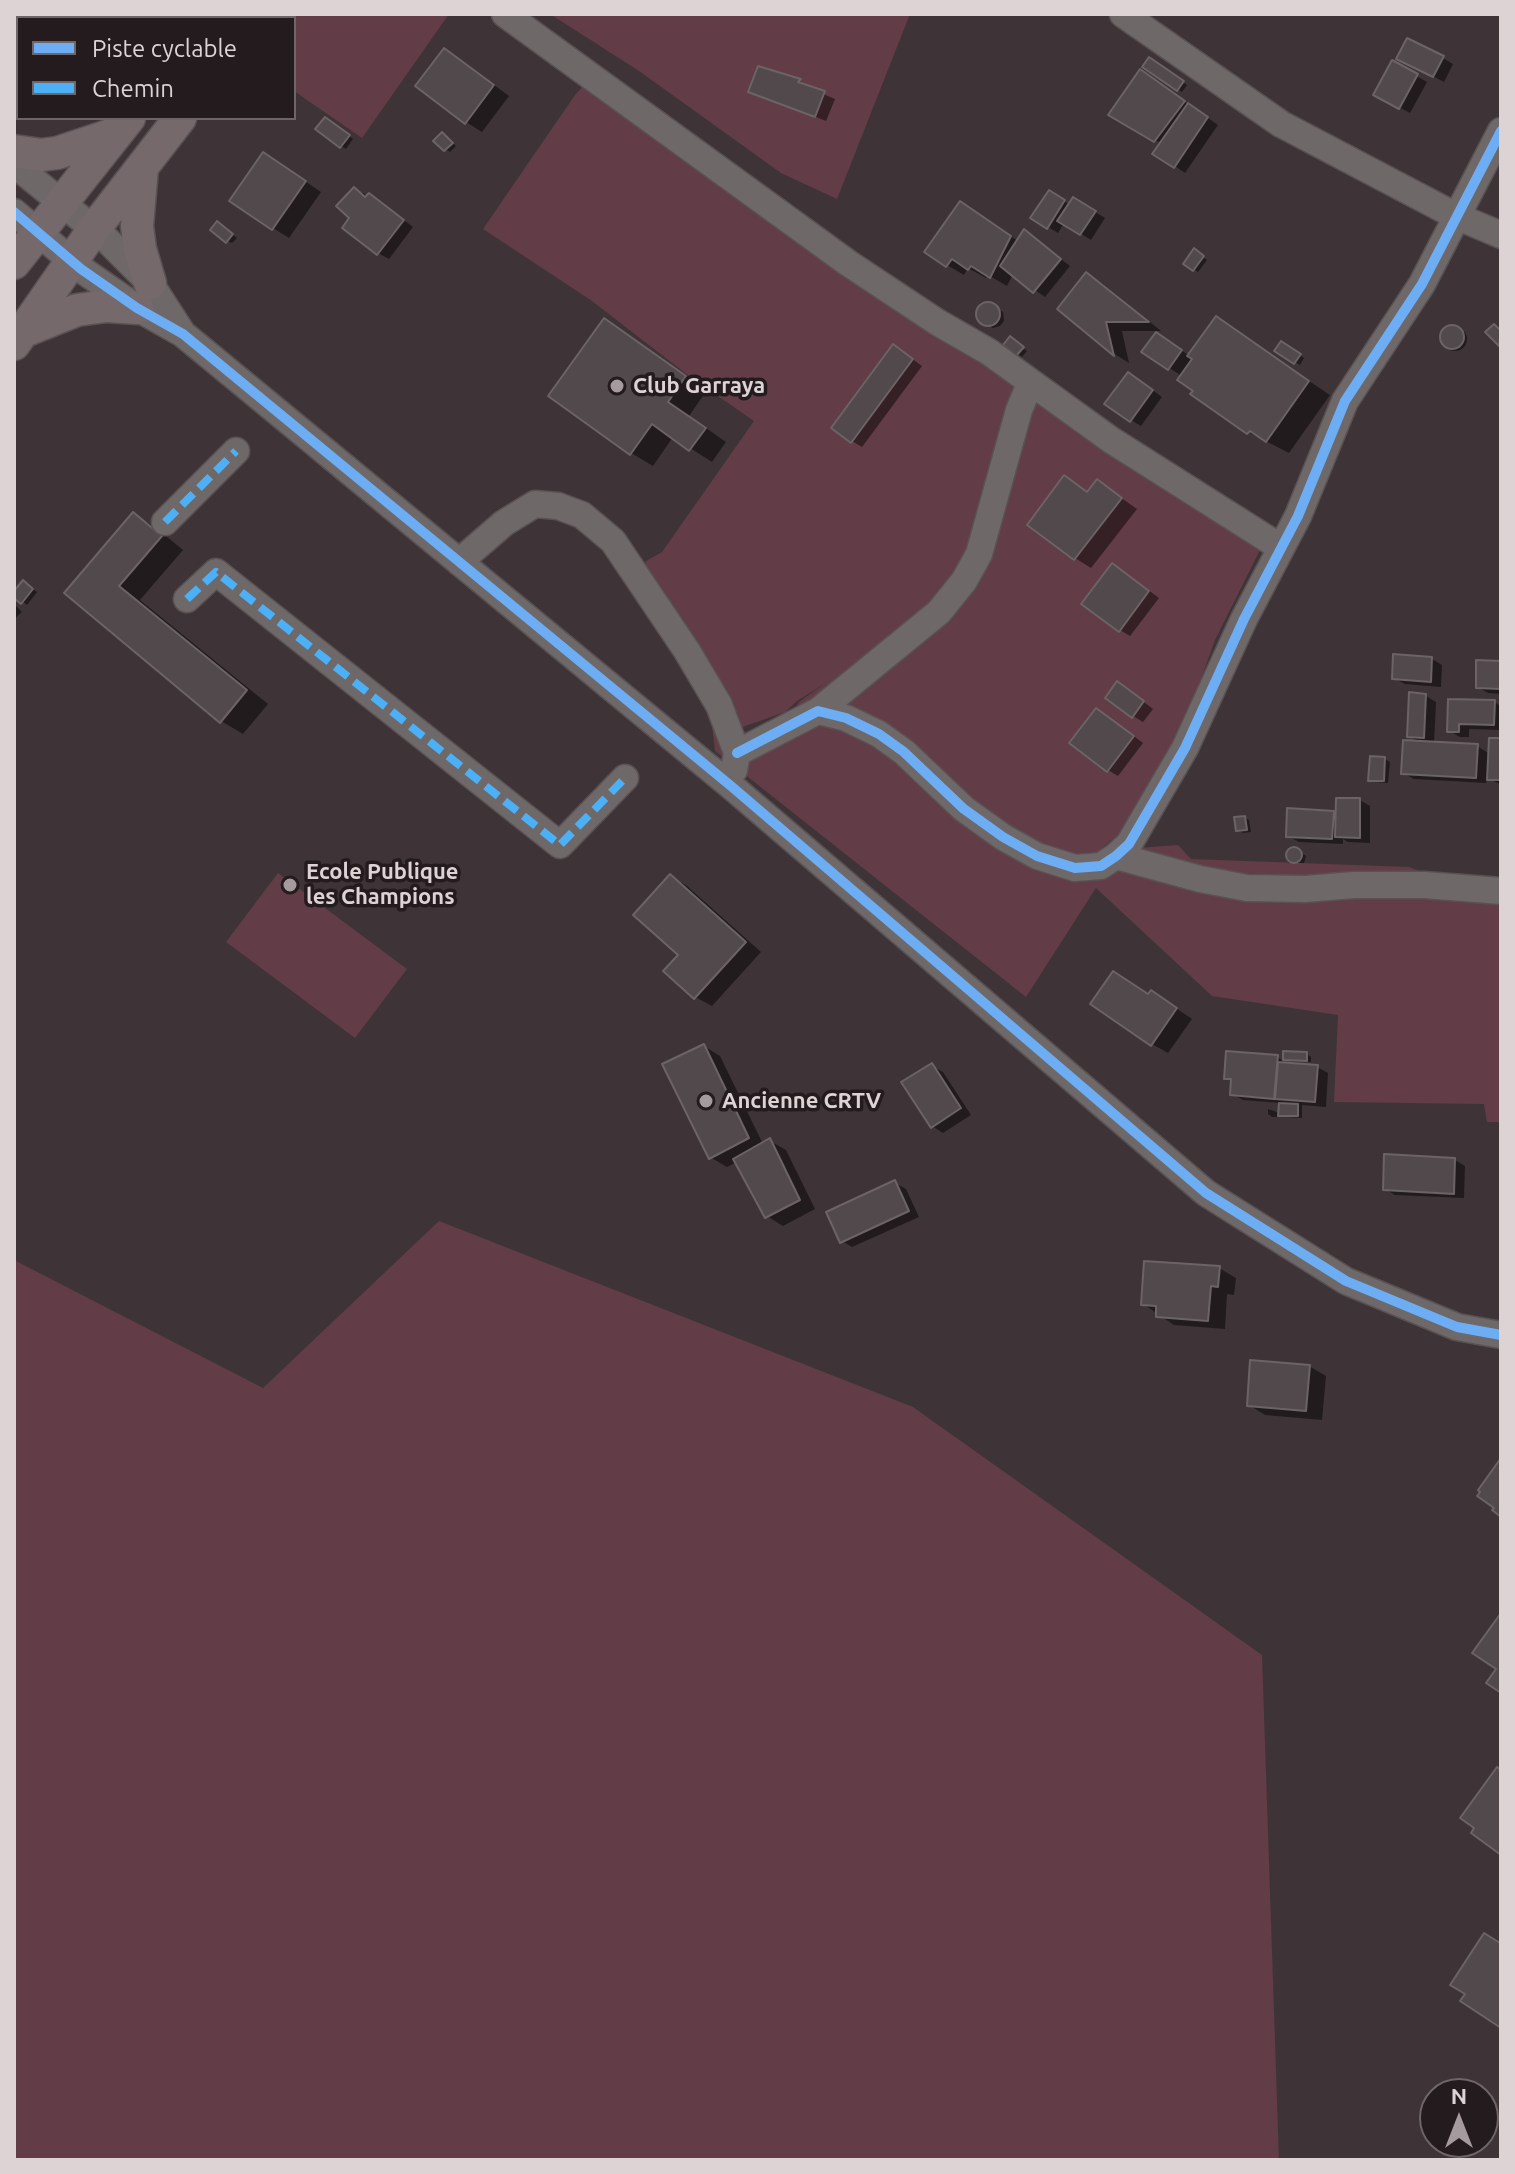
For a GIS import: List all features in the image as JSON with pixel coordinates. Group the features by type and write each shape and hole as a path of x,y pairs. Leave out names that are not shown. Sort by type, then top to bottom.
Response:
{"main road":[{"path":"18,338 94,229 178,120"},
{"path":"14,151 41,155 57,153 123,126"},
{"path":"14,263 25,223 62,201 123,126"},
{"path":"18,338 77,310 143,296 137,226 143,166"}],"street":[{"path":"505,14 848,263 989,352 1111,440 1280,547"},
{"path":"1123,14 1281,124 1456,216 1501,235"},
{"path":"818,711 855,720 879,734 904,752 964,809 1003,837 1037,856 1075,868 1101,866 1116,856 1129,844 1174,770 1280,547 1298,516 1345,401 1422,284 1501,131"},
{"path":"14,164 94,229 143,296 183,334 731,786 1206,1193 1346,1281 1457,1327 1501,1335"},
{"path":"25,223 71,262 143,296"},
{"path":"737,753 818,711 939,612 964,581 979,554 1019,410 1030,384"},
{"path":"165,522 236,451"},
{"path":"459,562 504,523 535,504 558,506 582,515 613,541 687,651 719,705 737,753 731,786"},
{"path":"187,599 216,572 560,845 625,778"},
{"path":"1116,856 1200,879 1247,888 1424,885 1501,891"}],"shaded area":[{"path":"449,14 362,138 296,92 296,16 280,16"},
{"path":"550,14 910,14 837,199 781,173 639,71"},
{"path":"605,70 717,155 857,252 989,352 1265,540 1215,640 1178,744 1134,817 1101,849 1099,861 1124,849 1178,845 1191,859 1409,867 1501,903 1501,1122 1487,1122 1484,1104 1334,1102 1338,1015 1212,996 1096,888 1026,997 715,751 712,726 736,735 788,721 799,702 824,684 785,712 734,730 643,578 646,561 662,552 754,421 689,376 592,301 483,229 575,95 594,74"},
{"path":"278,873 407,969 355,1038 226,942"},
{"path":"439,1221 913,1407 1262,1655 1279,2160 14,2160 14,1260 263,1388"}],"building":[{"path":"1407,38 1444,56 1433,77 1396,59"},
{"path":"444,48 494,85 465,124 415,86"},
{"path":"1149,57 1184,81 1177,91 1142,67"},
{"path":"1392,60 1418,74 1399,109 1373,95"},
{"path":"758,66 801,79 798,82 825,91 815,117 748,92"},
{"path":"1140,69 1185,101 1154,142 1108,115"},
{"path":"1188,103 1208,117 1174,168 1152,154"},
{"path":"325,117 350,135 340,148 315,129"},
{"path":"442,132 453,143 444,151 433,141"},
{"path":"263,152 306,181 272,230 229,201"},
{"path":"354,187 365,197 369,193 404,220 377,255 342,228 349,218 336,206"},
{"path":"1049,190 1065,200 1047,229 1030,218"},
{"path":"1073,197 1096,211 1080,235 1057,221"},
{"path":"960,201 1011,236 990,278 971,266 968,270 952,259 946,267 924,252"},
{"path":"217,221 233,234 226,243 210,230"},
{"path":"1024,229 1061,259 1033,293 1000,266"},
{"path":"1194,248 1204,256 1193,271 1183,264"},
{"path":"1086,272 1149,322 1106,322 1114,356 1057,309"},
{"path":"988,302 997,305 1000,314 997,323 988,326 979,323 976,314 979,305"},
{"path":"1216,316 1309,381 1266,442 1250,431 1247,434 1190,394 1193,391 1177,380 1192,359 1187,356"},
{"name":"Club Garraya","path":"604,318 686,376 668,402 706,428 689,451 652,424 630,455 548,396"},
{"path":"1494,324 1501,331 1499,346 1485,332"},
{"path":"1447,325 1457,325 1464,332 1464,342 1457,349 1447,349 1440,342 1440,332"},
{"path":"1156,332 1182,350 1168,370 1141,352"},
{"path":"1010,336 1024,347 1016,356 1003,345"},
{"path":"1281,341 1301,354 1294,364 1274,351"},
{"path":"893,344 913,359 851,443 831,428"},
{"path":"1128,372 1153,390 1130,422 1104,404"},
{"path":"1064,475 1087,492 1097,479 1122,498 1074,560 1027,525"},
{"path":"133,512 162,536 119,586 247,690 220,723 64,593"},
{"path":"1112,563 1149,591 1119,632 1081,604"},
{"path":"23,580 33,589 21,604 14,598 14,591"},
{"path":"1393,654 1432,657 1431,682 1392,679"},
{"path":"1476,660 1501,661 1501,689 1476,688"},
{"path":"1117,681 1144,701 1132,718 1105,698"},
{"path":"1409,692 1426,694 1424,738 1407,737"},
{"path":"1448,699 1495,700 1494,725 1459,724 1459,732 1447,732"},
{"path":"1096,708 1134,736 1107,772 1069,743"},
{"path":"1489,738 1501,738 1501,780 1487,780"},
{"path":"1403,740 1478,744 1476,778 1401,774"},
{"path":"1370,756 1385,757 1384,781 1368,781"},
{"path":"1336,798 1360,798 1360,838 1335,837"},
{"path":"1287,808 1334,811 1332,839 1286,837"},
{"path":"1245,816 1247,830 1236,831 1234,817"},
{"path":"1294,847 1300,849 1300,861 1294,863 1288,861 1286,855 1288,849"},
{"path":"670,874 746,942 694,999 663,971 678,955 633,915"},
{"path":"1113,971 1148,994 1151,990 1177,1008 1151,1046 1090,1004"},
{"name":"Ancienne CRTV","path":"704,1044 749,1138 709,1159 662,1064"},
{"path":"1226,1051 1278,1055 1274,1099 1230,1095 1231,1079 1224,1079"},
{"path":"1283,1051 1307,1052 1307,1061 1283,1060"},
{"path":"1278,1062 1318,1065 1315,1102 1275,1099"},
{"path":"932,1063 961,1108 931,1128 901,1082"},
{"path":"1279,1103 1298,1104 1298,1116 1278,1116"},
{"path":"770,1138 800,1200 765,1218 733,1159"},
{"path":"1384,1154 1455,1158 1454,1194 1383,1190"},
{"path":"895,1180 909,1211 840,1243 826,1212"},
{"path":"1144,1261 1220,1266 1218,1287 1211,1286 1208,1321 1156,1317 1156,1306 1141,1305"},
{"path":"1250,1360 1310,1365 1306,1411 1247,1406"},
{"path":"1501,1458 1501,1517 1477,1496"},
{"path":"1501,1613 1501,1693 1486,1683 1496,1669 1472,1653"},
{"path":"1497,1767 1501,1770 1501,1855 1471,1833 1474,1828 1460,1818"},
{"path":"1484,1933 1501,1941 1501,2028 1460,2001 1465,1994 1450,1985"}],"marked path":[{"path":"165,522 236,451"},
{"path":"187,599 216,572 560,845 625,778"}],"cycle path":[{"path":"737,753 818,711 846,718 879,734 904,752 964,809 1003,837 1037,856 1075,868 1101,866 1116,856 1129,844 1185,748 1244,619 1298,516 1345,401 1422,284 1501,131"},
{"path":"14,212 81,269 137,308 183,334 731,786 1206,1193 1346,1281 1457,1327 1501,1335"}],"place":[{"name":"Club Garraya","path":"617,386"},
{"name":"Ecole Publique les Champions","path":"290,885"},
{"name":"Ancienne CRTV","path":"706,1101"}]}
